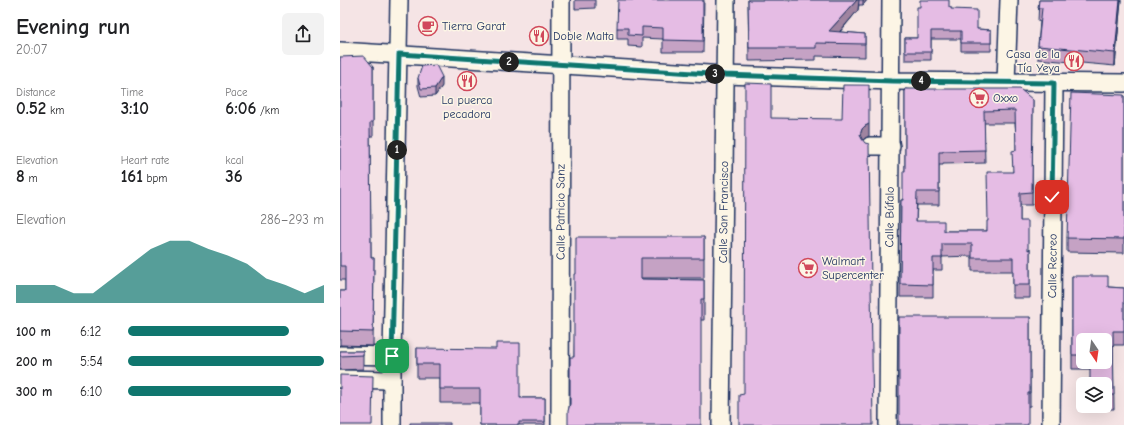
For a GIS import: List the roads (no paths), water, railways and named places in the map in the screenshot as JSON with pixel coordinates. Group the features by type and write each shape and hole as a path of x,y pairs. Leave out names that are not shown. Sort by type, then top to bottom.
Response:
{"street":[{"path":"392,425 399,0"},
{"name":"Calle Patricio Sanz","path":"560,425 561,0"},
{"name":"Calle San Francisco","path":"721,425 726,0"},
{"name":"Calle Búfalo","path":"888,425 892,81 891,0"},
{"path":"1006,82 1009,0"},
{"path":"340,51 725,75 892,81 1124,83"},
{"name":"Calle Recreo","path":"1050,425 1054,83"},
{"path":"870,146 891,146"},
{"path":"340,355 392,356"},
{"path":"340,379 392,380"}],"place":[{"name":"Tierra Garat","path":"428,26"},
{"name":"Doble Malta","path":"539,36"},
{"name":"Casa de la Tía Yeya","path":"1074,61"},
{"name":"La puerca pecadora","path":"467,81"},
{"name":"Oxxo","path":"979,98"},
{"name":"Walmart Supercenter","path":"808,268"}]}
